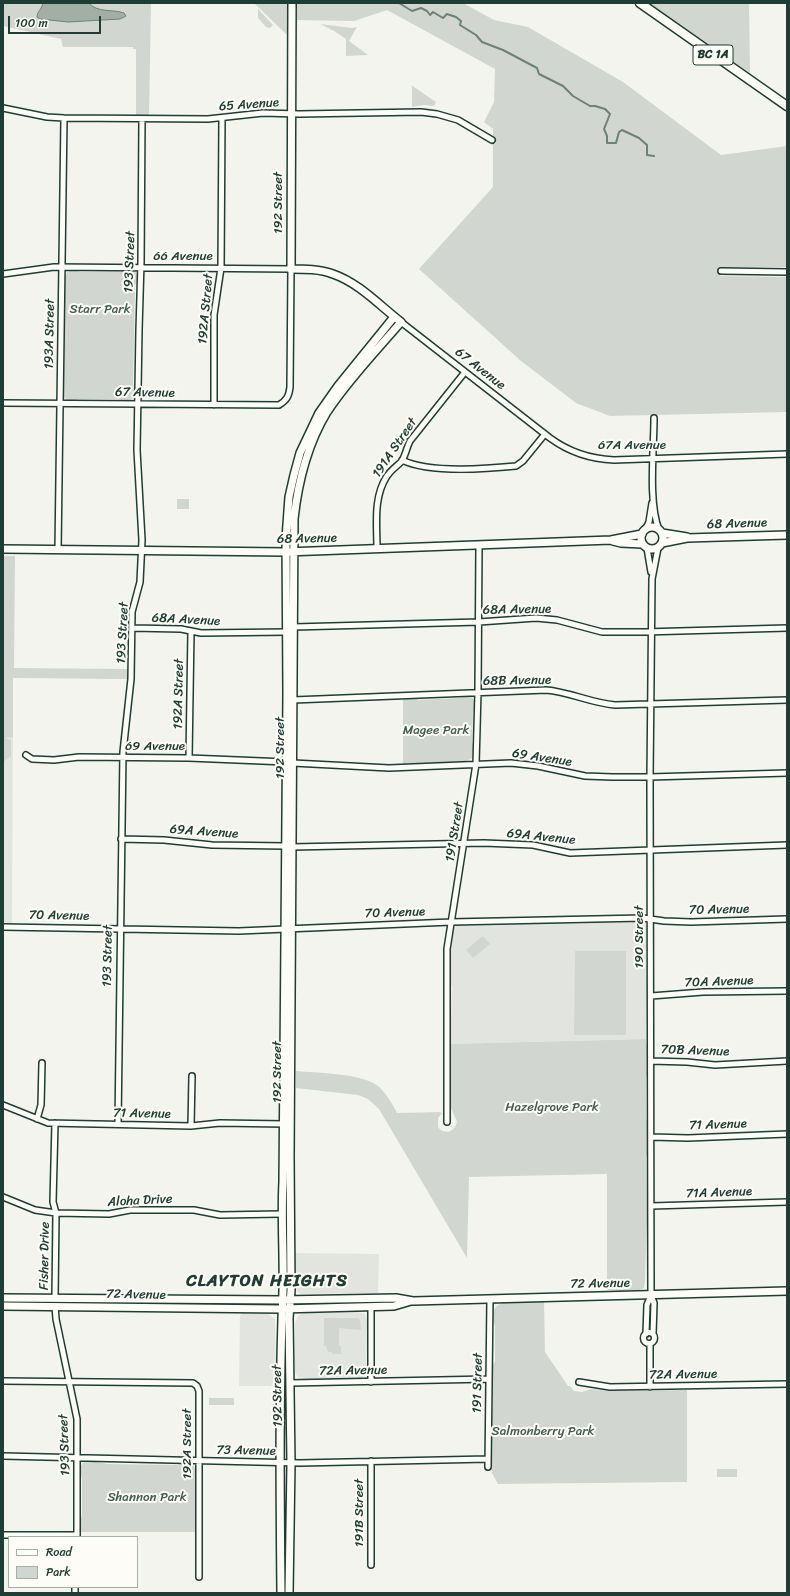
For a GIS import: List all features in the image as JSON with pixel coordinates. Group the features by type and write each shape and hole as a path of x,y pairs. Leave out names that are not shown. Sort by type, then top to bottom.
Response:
{"main road":[{"name":"192 Street","path":"291,269 292,3"},
{"name":"BC 1A","path":"640,3 787,106"},
{"path":"289,763 287,632 290,552 298,489 307,455 327,412 401,322 354,284 341,277 324,272 291,269"},
{"path":"290,552 286,523 291,485 300,453 313,425 338,386 394,317"},
{"path":"653,527 661,532 660,545 652,550 644,546 643,532 653,527"},
{"name":"68 Avenue","path":"3,549 290,552 610,540 643,532"},
{"name":"68 Avenue","path":"661,532 687,538"},
{"name":"68 Avenue","path":"660,545 687,538 787,535"},
{"name":"68 Avenue","path":"610,540 644,546"},
{"name":"192 Street","path":"281,1593 280,1463 283,1242 281,1214 288,928 289,763 293,700 294,627 290,552"},
{"name":"192 Street","path":"289,763 292,834 289,846"},
{"name":"192 Street","path":"288,928 290,1299 289,1593"},
{"name":"72 Avenue","path":"3,1298 282,1300 396,1298 413,1301 787,1292"},
{"path":"3,1301 49,1302 55,1298"},
{"path":"55,1306 61,1302 117,1302 136,1299"},
{"name":"72 Avenue","path":"3,1306 290,1309 394,1306 413,1301"}],"street":[{"name":"65 Avenue","path":"3,108 40,116 64,118 142,119 222,118 250,114 429,112 458,120 492,140"},
{"name":"193A Street","path":"58,550 64,118"},
{"name":"192A Street","path":"214,405 214,315 221,268 222,118"},
{"name":"193 Street","path":"118,1124 123,758 131,679 133,607 140,576 142,527 138,458 138,404 142,119"},
{"name":"66 Avenue","path":"3,274 48,267 291,269"},
{"name":"192 Street","path":"285,402 289,395 290,387 291,269"},
{"path":"721,271 787,272"},
{"name":"67 Avenue","path":"401,322 545,434"},
{"name":"191A Street","path":"377,549 377,509 386,477 402,460 410,441 465,372"},
{"name":"67 Avenue","path":"3,403 279,405 285,402"},
{"path":"643,532 649,522 653,498 654,418"},
{"path":"402,460 411,464 436,468 516,466 523,461 545,434"},
{"name":"67A Avenue","path":"545,434 566,448 590,457 614,460 787,454"},
{"path":"653,498 656,522 661,532"},
{"name":"191 Street","path":"446,1122 447,962 451,922 465,842 476,764 480,545"},
{"name":"190 Street","path":"650,1344 644,1340 646,1334 646,1305 650,1295 651,1206 650,777 652,705 652,579 660,545"},
{"name":"190 Street","path":"644,546 652,579"},
{"name":"68A Avenue","path":"294,627 479,622 536,618 557,620 602,632 787,628"},
{"name":"68A Avenue","path":"132,628 191,631 201,633 287,632"},
{"name":"192A Street","path":"189,758 191,631"},
{"name":"68B Avenue","path":"293,700 382,698 478,692 556,691 599,704 652,705 787,700"},
{"name":"69 Avenue","path":"26,755 32,760 54,760 79,757 189,758 389,768 511,763 538,766 585,776 650,777 787,773"},
{"name":"69A Avenue","path":"121,839 156,840 212,845 289,846 465,842 533,845 570,852 787,845"},
{"name":"70 Avenue","path":"3,927 240,931 451,922 642,918 692,922 787,919"},
{"name":"70A Avenue","path":"651,996 703,992 787,991"},
{"name":"70B Avenue","path":"651,1061 687,1062 715,1065 787,1061"},
{"path":"37,1119 41,1105 42,1063"},
{"path":"191,1126 192,1076"},
{"name":"71 Avenue","path":"3,1105 48,1124 191,1126 220,1124 284,1124"},
{"name":"Fisher Drive","path":"55,1124 53,1202 56,1214 55,1298"},
{"name":"71 Avenue","path":"650,1137 688,1138 787,1134"},
{"name":"Aloha Drive","path":"3,1197 31,1208 56,1214 109,1214 130,1210 199,1210 220,1215 281,1214"},
{"name":"71A Avenue","path":"651,1206 787,1202"},
{"name":"190 Street","path":"650,1295 654,1303 653,1334 655,1340 650,1344"},
{"name":"191 Street","path":"488,1467 490,1299"},
{"name":"193 Street","path":"55,1306 56,1319 77,1419 77,1536"},
{"path":"371,1307 371,1382"},
{"path":"646,1334 653,1334"},
{"name":"190 Street","path":"650,1344 650,1387"},
{"name":"72A Avenue","path":"290,1383 489,1379"},
{"path":"3,1381 70,1382"},
{"name":"192A Street","path":"70,1382 195,1385 199,1391 199,1577"},
{"name":"72A Avenue","path":"579,1382 610,1387 787,1384"},
{"name":"73 Avenue","path":"3,1456 280,1463 488,1458"},
{"name":"191B Street","path":"371,1461 371,1565"},
{"path":"3,1535 77,1536"}],"shaded area":[{"path":"43,3 89,3 96,8 124,13 126,16 120,19 68,22 40,19 37,15"},
{"path":"3,737 13,737 12,923 3,923"},
{"path":"635,920 640,920 645,923 648,928 646,939 646,974 648,980 646,1039 449,1044 452,988 450,981 450,953 453,931 457,925 534,924 539,922 564,921 569,924 632,922"},
{"path":"295,1253 379,1254 378,1293 301,1294 297,1291 295,1286"},
{"path":"357,1312 365,1314 367,1319 365,1376 358,1379 298,1378 295,1372 295,1324 298,1316 304,1313"},
{"path":"242,1313 268,1314 275,1319 276,1386 239,1386 240,1316"}],"green space":[{"path":"3,3 151,3 149,116 136,116 136,49 133,49 133,47 63,47 61,39 3,26"},
{"path":"254,3 287,3 287,35"},
{"path":"297,3 463,3 494,20 528,27 623,82 721,155 787,146 787,267 720,267 720,276 787,277 787,412 610,416 576,403 521,361 419,269 493,187 493,129 484,122 494,102 495,69 387,10 354,21 294,20 297,15"},
{"path":"647,3 749,3 750,73"},
{"path":"258,9 273,25 270,28 266,27 258,18"},
{"path":"320,24 352,28 357,27 349,41 368,55 346,56 346,39"},
{"path":"411,85 436,102 434,106 424,105 412,107"},
{"name":"Starr Park","path":"72,270 81,272 122,272 130,270 134,271 138,275 135,286 133,385 135,395 130,401 123,401 119,399 79,399 68,401 63,396 65,277 67,272"},
{"path":"177,499 189,499 189,509 177,509"},
{"path":"3,556 15,556 14,668 128,669 128,679 13,678 13,737 4,738 11,740 11,756 3,762"},
{"name":"Magee Park","path":"464,695 471,697 475,703 473,711 472,742 474,747 472,758 466,761 403,764 403,700 412,698 418,700 459,698"},
{"path":"483,936 490,944 473,958 466,950"},
{"path":"575,951 626,951 626,1035 574,1035"},
{"name":"Hazelgrove Park","path":"646,1039 646,1044 648,1045 648,1073 646,1077 646,1119 648,1123 646,1157 647,1219 645,1281 644,1288 636,1292 607,1290 607,1174 469,1177 467,1258 379,1109 368,1099 358,1095 296,1088 296,1071 339,1074 361,1078 378,1086 389,1098 397,1113 442,1113 438,1118 438,1127 440,1130 449,1132 454,1129 457,1122 451,1108 451,1056 449,1052 449,1044"},
{"name":"Salmonberry Park","path":"544,1300 545,1352 568,1386 570,1386 574,1391 582,1392 591,1389 611,1391 687,1390 687,1482 498,1484 492,1473 491,1465 493,1365 495,1361 495,1326 493,1322 493,1314 495,1308 506,1302"},
{"path":"324,1318 358,1318 360,1320 361,1330 339,1328 339,1346 341,1346 341,1354 332,1354 332,1352 328,1352 326,1346 324,1346"},
{"path":"209,1398 234,1398 234,1405 209,1405"},
{"name":"Shannon Park","path":"88,1460 107,1464 178,1465 183,1463 193,1465 196,1470 195,1532 80,1532 80,1519 82,1516 82,1478 80,1470 81,1465"},
{"path":"717,1469 737,1469 737,1477 717,1477"}],"waterway":[{"path":"399,3 412,11 421,8 427,11 430,15 433,12 443,18 447,14 456,17 461,21 460,25 476,35 482,42 503,50 537,68 539,74 563,86 573,96 590,106 605,109 610,114 604,129 607,136 607,143 616,143 619,132 622,130 639,138 647,145 647,155 654,156"}],"district":[{"name":"CLAYTON HEIGHTS","path":"267,1282"}]}
